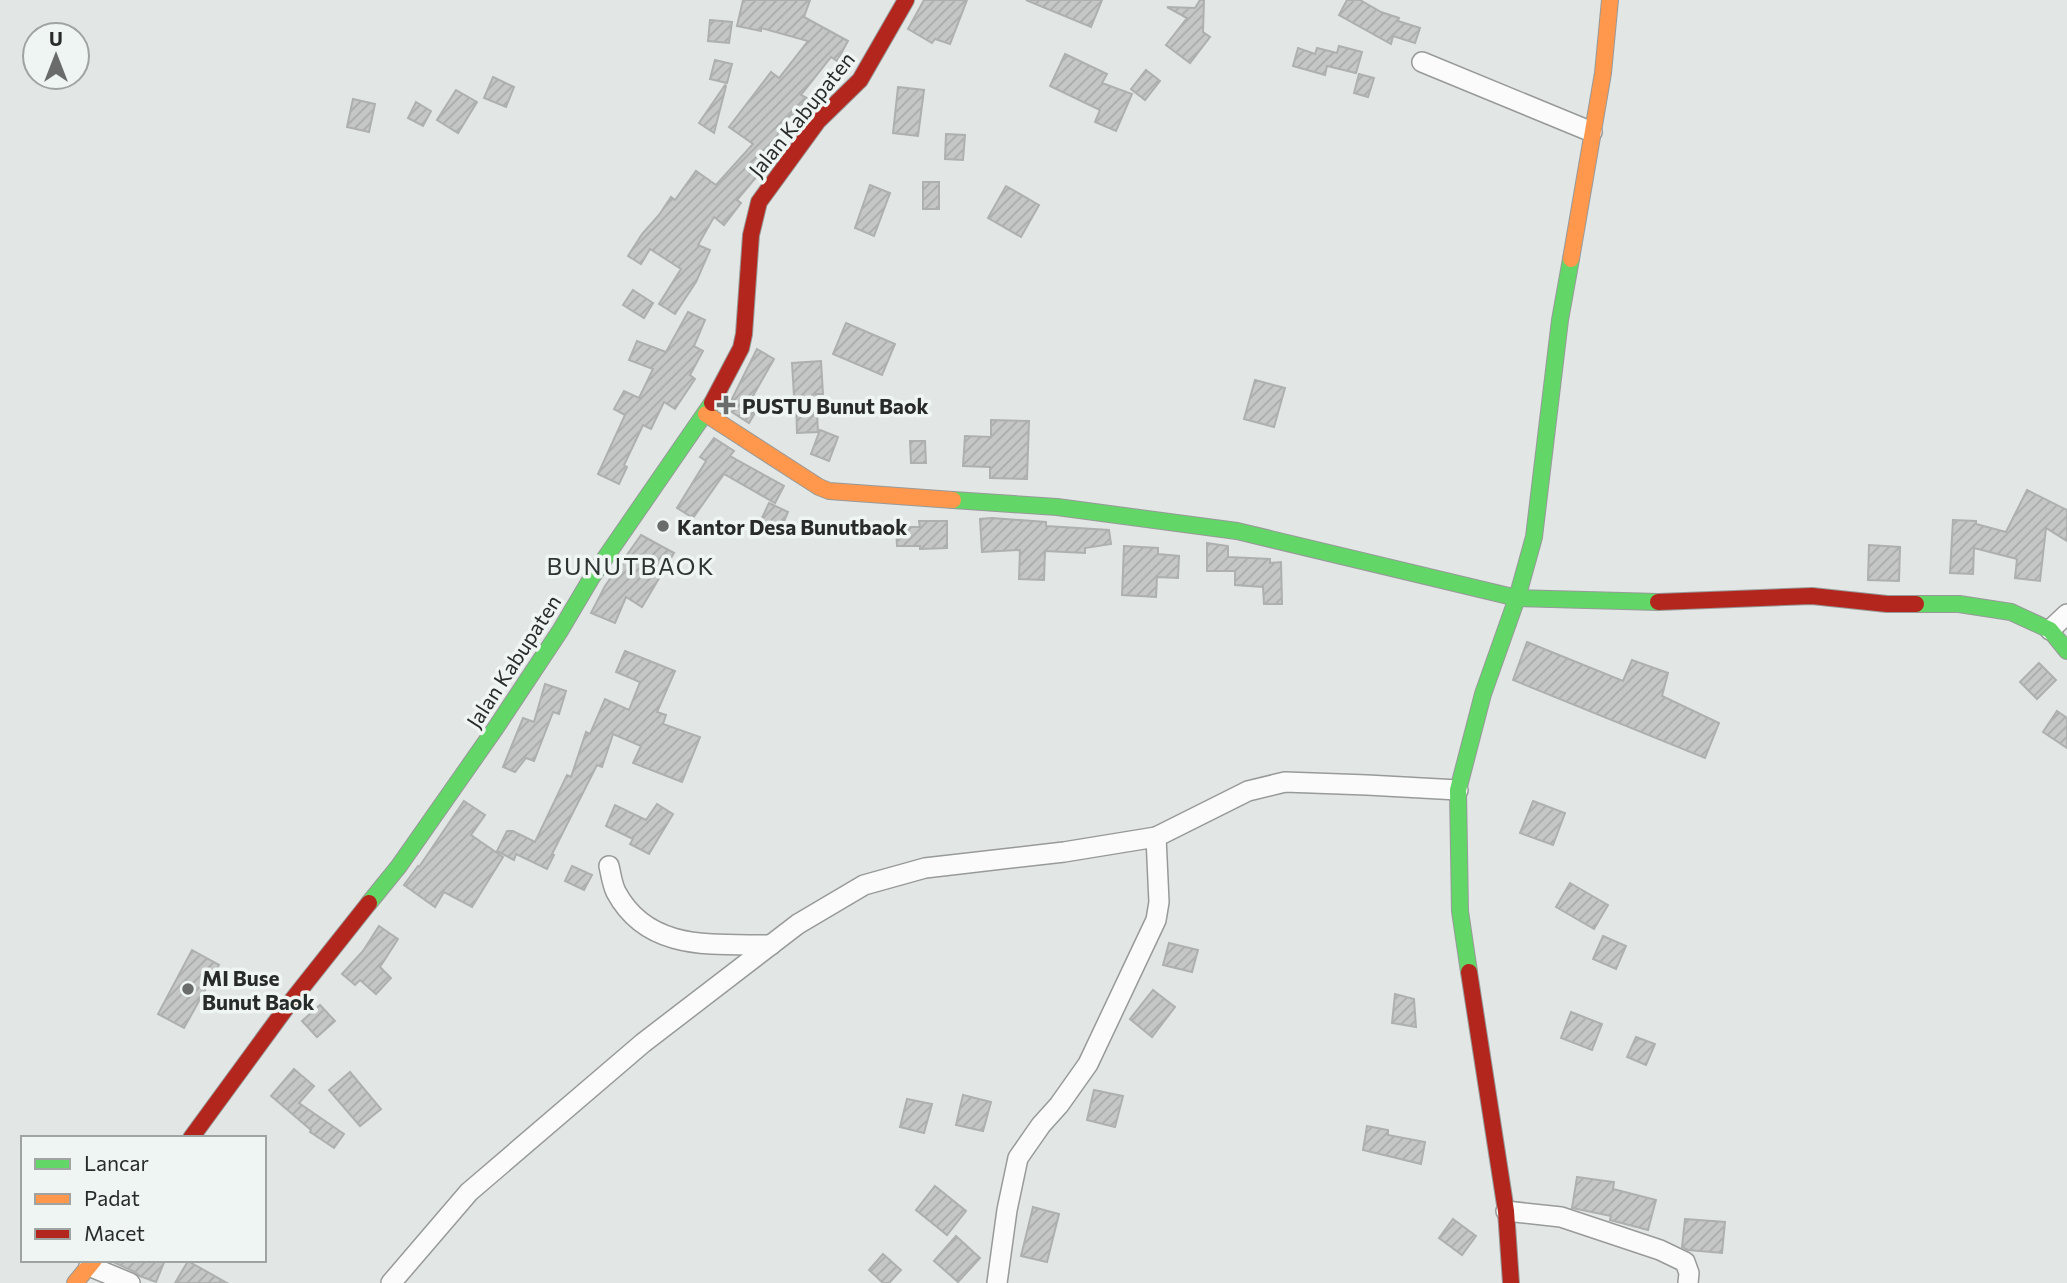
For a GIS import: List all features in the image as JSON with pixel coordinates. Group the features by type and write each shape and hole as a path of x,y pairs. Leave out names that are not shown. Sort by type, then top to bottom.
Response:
{"street":[{"name":"Jalan Kabupaten","path":"192,1136 289,1004 399,866 495,729 592,577 706,414 741,348 751,235 759,202 818,121 860,80 906,0"},
{"path":"1511,1283 1506,1211 1460,911 1458,790 1483,694 1517,598 1534,537 1560,320 1602,73 1609,0"},
{"path":"1422,62 1592,132"},
{"path":"706,414 829,491 1057,507 1237,531 1517,598 1663,602 1812,596 1888,604 1959,604 2011,612 2050,630 2067,652"},
{"path":"2050,630 2067,614"},
{"path":"391,1283 469,1192 643,1043 798,924 864,885 925,868 1064,852 1156,837 1248,791 1284,782 1458,790"},
{"path":"997,1283 1007,1210 1018,1158 1088,1064 1156,920 1159,902 1156,837"},
{"path":"608,866 615,890 629,912 653,931 687,943 771,945"},
{"path":"1506,1211 1560,1217 1660,1250 1685,1262 1689,1273 1688,1283"},
{"path":"75,1283 92,1263 130,1283"}],"building":[{"path":"743,0 810,0 804,17 848,41 837,61 831,57 801,95 807,98 793,116 791,114 753,172 757,176 737,200 741,203 724,225 714,217 698,245 710,250 696,282 675,314 659,304 681,269 650,249 641,264 628,256 671,197 675,200 696,171 716,185 753,144 729,127 771,72 779,78 808,41 761,28 761,31 737,26"},
{"path":"924,0 967,0 950,44 935,39 932,43 908,29"},
{"path":"1026,0 1102,0 1091,27"},
{"path":"1200,0 1204,0 1203,32 1210,37 1190,63 1166,45 1187,18 1167,7 1195,8"},
{"path":"1347,0 1360,0 1399,18 1398,21 1420,28 1415,43 1393,36 1391,44 1339,15"},
{"path":"710,20 732,22 729,43 708,41"},
{"path":"1339,46 1362,52 1356,73 1327,66 1325,75 1293,66 1298,48 1315,54 1317,48 1337,53"},
{"path":"1065,54 1107,74 1102,83 1132,94 1116,131 1095,122 1100,110 1050,86"},
{"path":"715,60 732,64 727,83 710,79"},
{"path":"1146,70 1160,81 1145,100 1131,89"},
{"path":"1359,74 1374,78 1368,97 1354,93"},
{"path":"493,77 514,87 506,107 484,98"},
{"path":"726,86 714,133 699,123"},
{"path":"898,87 924,90 918,136 893,133"},
{"path":"456,90 477,102 458,133 437,120"},
{"path":"353,99 375,104 369,132 347,127"},
{"path":"416,102 431,111 423,126 408,118"},
{"path":"946,134 965,135 963,160 945,159"},
{"path":"923,182 939,182 939,209 923,209"},
{"path":"870,185 890,193 874,236 855,228"},
{"path":"1006,186 1039,205 1021,237 988,218"},
{"path":"633,290 653,303 644,318 623,305"},
{"path":"688,312 705,320 694,346 703,351 690,375 695,379 675,409 664,402 651,429 643,425 624,465 627,467 619,484 598,474 625,415 614,409 624,391 639,398 653,369 629,360 637,341 666,352"},
{"path":"846,323 895,344 882,375 833,354"},
{"path":"757,349 774,359 750,401 759,406 749,423 727,409"},
{"path":"821,361 823,394 816,394 818,432 797,433 792,363"},
{"path":"1255,380 1285,388 1274,427 1244,419"},
{"path":"991,420 1029,421 1027,479 990,478 990,467 963,466 965,436 991,437"},
{"path":"820,430 838,437 829,461 811,454"},
{"path":"714,438 734,451 730,456 784,486 775,503 724,474 693,518 677,508 706,461 700,457"},
{"path":"910,441 925,441 926,463 911,463"},
{"path":"2027,490 2067,510 2067,541 2046,528 2040,581 2015,578 2017,559 1974,548 1973,574 1950,573 1953,520 1976,521 1976,524 2006,532"},
{"path":"769,503 788,512 781,528 761,520"},
{"path":"980,519 1046,522 1046,526 1109,530 1111,544 1085,548 1085,553 1045,551 1044,580 1019,579 1020,550 982,552"},
{"path":"919,521 947,521 947,548 897,546 896,527 920,527"},
{"path":"641,535 674,553 642,607 626,597 615,623 591,613 605,586"},
{"path":"1207,543 1228,546 1228,557 1281,562 1282,604 1264,604 1263,587 1235,585 1235,571 1207,571"},
{"path":"1869,545 1900,547 1899,581 1868,580"},
{"path":"1124,546 1158,548 1158,554 1179,556 1178,578 1157,577 1156,597 1122,595"},
{"path":"1527,642 1623,681 1632,660 1668,673 1662,696 1719,723 1705,758 1513,680"},
{"path":"625,651 675,671 657,712 666,715 663,724 700,737 682,782 633,763 641,746 613,734 602,767 597,765 547,869 516,854 514,860 497,851 507,831 513,831 535,842 567,775 571,777 586,732 590,734 605,699 629,710 640,682 616,672"},
{"path":"2039,663 2056,680 2037,699 2020,682"},
{"path":"545,684 566,691 559,714 553,712 534,761 526,758 515,772 503,767 523,718 534,722"},
{"path":"2057,711 2067,718 2067,748 2043,732"},
{"path":"464,801 485,815 471,835 503,857 472,907 444,892 435,907 404,885"},
{"path":"1533,801 1565,813 1553,845 1520,833"},
{"path":"657,804 673,814 649,854 630,844 633,839 606,826 615,805 646,820"},
{"path":"572,866 592,875 584,890 565,881"},
{"path":"1570,883 1608,905 1594,929 1556,907"},
{"path":"379,926 398,939 380,967 391,978 376,994 360,980 355,985 342,974 363,951"},
{"path":"1603,936 1626,946 1616,969 1593,959"},
{"path":"1169,943 1198,950 1192,972 1163,965"},
{"name":"MI Buse Bunut Baok","path":"192,950 219,965 184,1028 158,1014"},
{"path":"1153,990 1175,1007 1152,1037 1130,1019"},
{"path":"1395,994 1414,999 1416,1027 1392,1023"},
{"path":"320,1005 335,1021 317,1037 302,1021"},
{"path":"1571,1012 1602,1024 1592,1050 1561,1038"},
{"path":"1636,1037 1655,1044 1646,1065 1627,1057"},
{"path":"294,1069 314,1086 299,1103 344,1134 334,1148 310,1132 311,1130 271,1096"},
{"path":"350,1072 381,1109 360,1126 329,1090"},
{"path":"1094,1090 1123,1096 1115,1127 1087,1120"},
{"path":"963,1095 991,1102 983,1131 956,1125"},
{"path":"907,1099 932,1104 924,1133 900,1127"},
{"path":"1367,1126 1388,1130 1388,1135 1425,1142 1421,1164 1363,1150"},
{"path":"1577,1177 1614,1182 1613,1189 1656,1200 1648,1230 1610,1220 1611,1216 1572,1208"},
{"path":"935,1186 966,1211 947,1235 916,1210"},
{"path":"1033,1207 1059,1214 1047,1262 1021,1256"},
{"path":"1453,1219 1476,1236 1462,1255 1439,1238"},
{"path":"1685,1219 1725,1222 1722,1253 1682,1247"},
{"path":"956,1236 980,1258 958,1282 934,1261"},
{"path":"883,1254 901,1270 889,1283 883,1283 869,1270"},
{"path":"113,1262 164,1262 156,1282"},
{"path":"190,1262 227,1283 175,1283"}],"traffic: fast":[{"path":"1469,972 1460,911 1458,790 1483,694 1517,598 1534,537 1560,320 1571,259"},
{"path":"369,903 399,866 495,729 592,577 712,403"},
{"path":"953,500 1057,507 1237,531 1517,598 1658,602"},
{"path":"1916,604 1959,604 2011,612 2050,630 2067,651"}],"traffic: slow":[{"path":"1571,259 1603,73 1610,0"},
{"path":"706,414 829,491 953,500"},
{"path":"75,1283 92,1262"}],"traffic: jam":[{"path":"712,403 741,348 751,235 759,202 818,121 860,80 906,0"},
{"path":"1658,602 1812,596 1887,604 1916,604"},
{"path":"192,1136 289,1004 369,903"},
{"path":"1469,972 1506,1211 1511,1283"}],"place":[{"name":"PUSTU Bunut Baok","path":"726,405"},
{"name":"Kantor Desa Bunutbaok","path":"663,526"},
{"name":"MI Buse Bunut Baok","path":"188,989"}],"district":[{"name":"BUNUTBAOK","path":"631,565"}]}
